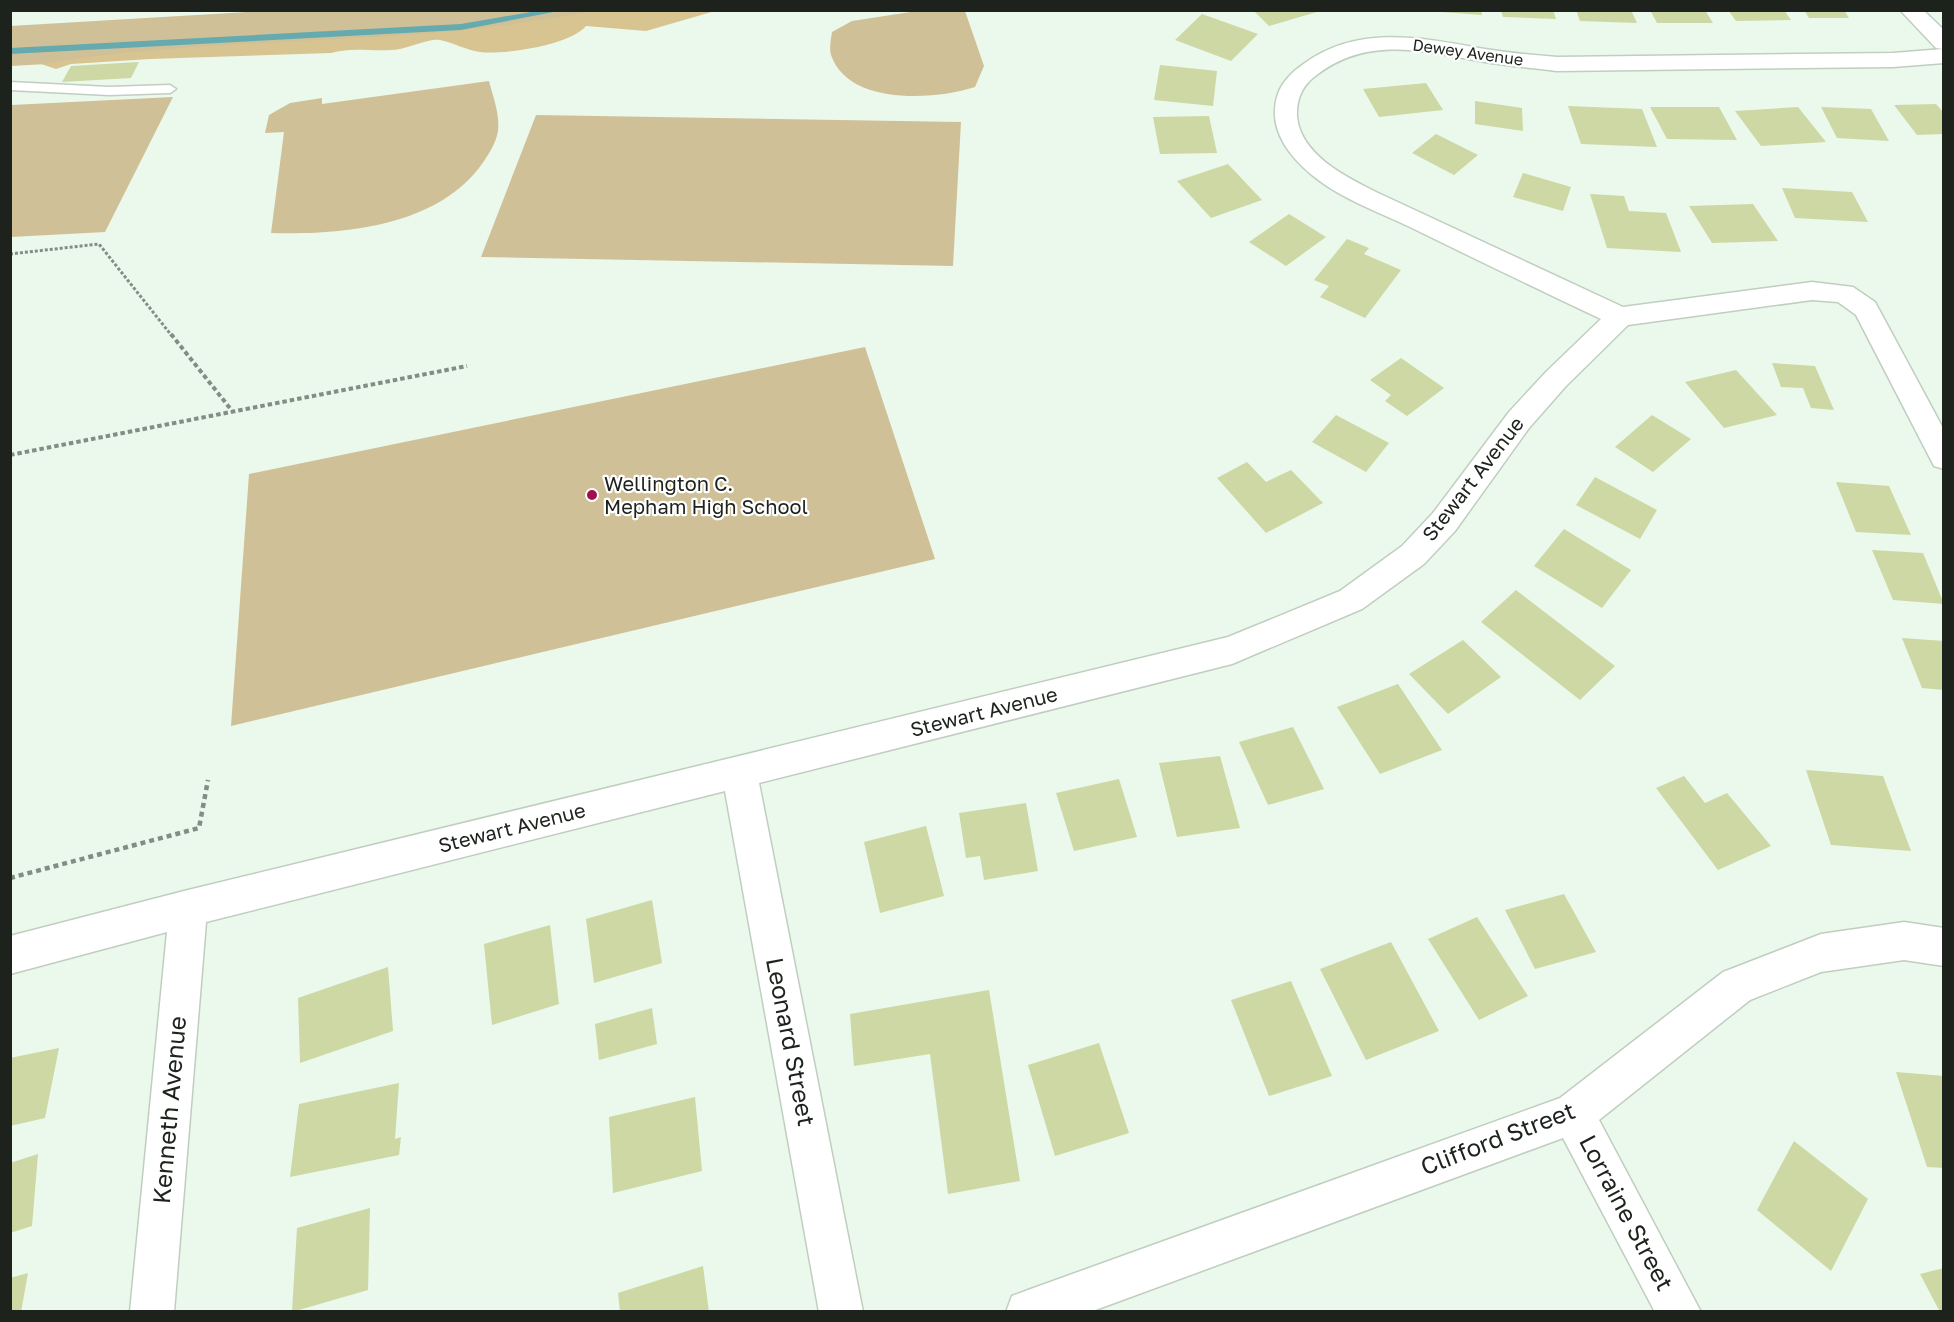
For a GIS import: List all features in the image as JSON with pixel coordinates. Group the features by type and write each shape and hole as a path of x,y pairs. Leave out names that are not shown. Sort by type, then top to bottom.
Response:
{"street":[{"path":"1910,10 1944,44"},
{"name":"Dewey Avenue","path":"1620,317 1367,197 1322,171 1293,141 1286,127 1284,107 1291,86 1315,64 1344,50 1364,45 1400,43 1508,60 1557,64 1893,60 1944,56"},
{"path":"1620,317 1812,291 1844,293 1866,309 1944,458"},
{"name":"Stewart Avenue","path":"10,955 188,908 1232,650 1351,600 1413,555 1444,522 1518,420 1556,379 1620,317"},
{"name":"Leonard Street","path":"739,772 841,1311"},
{"name":"Kenneth Avenue","path":"152,1311 188,908"},
{"name":"Clifford Street","path":"1028,1311 1573,1114 1737,986 1821,953 1904,941 1944,947"},
{"name":"Lorraine Street","path":"1573,1114 1679,1311"}],"lane":[{"path":"10,86 109,92 170,89"}],"path":[{"path":"10,254 99,244 233,412"},
{"path":"10,455 467,366"},
{"path":"10,878 199,828 208,780"}],"shaded area":[{"path":"280,10 619,11 465,34 189,56 11,66 10,26"},
{"path":"591,11 715,11 646,31 586,26 578,33 552,43 505,52 480,52 436,40 391,50 150,59 71,64 56,69 41,64 178,48 454,31 523,23"},
{"path":"917,11 965,11 984,66 975,87 938,95 895,95 874,91 855,83 840,72 831,55 832,32 852,21"},
{"path":"489,81 498,118 496,140 482,164 463,185 440,202 414,214 357,229 271,233 284,132 265,133 269,115 290,103 322,98 322,104"},
{"path":"173,97 105,232 11,237 11,105"},
{"path":"536,115 961,122 953,266 481,257"},
{"path":"865,347 935,559 231,726 249,474"}],"building":[{"path":"1253,10 1315,10 1317,12 1269,26"},
{"path":"1441,10 1481,10 1482,15 1441,12"},
{"path":"1501,10 1553,10 1556,19 1503,17"},
{"path":"1576,10 1631,10 1637,23 1580,21"},
{"path":"1650,10 1705,10 1713,23 1657,23"},
{"path":"1728,10 1784,10 1791,20 1736,21"},
{"path":"1804,10 1844,10 1849,18 1809,18"},
{"path":"1202,14 1258,34 1231,61 1175,40"},
{"path":"139,62 131,78 62,82 71,66"},
{"path":"1160,65 1217,71 1213,106 1154,100"},
{"path":"1426,83 1443,110 1379,117 1363,89"},
{"path":"1475,101 1522,108 1523,131 1475,124"},
{"path":"1936,104 1944,113 1944,134 1917,135 1894,105"},
{"path":"1568,106 1642,109 1657,147 1581,144"},
{"path":"1650,107 1719,107 1737,140 1667,139"},
{"path":"1798,107 1826,142 1761,146 1735,111"},
{"path":"1821,107 1871,109 1889,141 1837,138"},
{"path":"1209,116 1217,153 1160,154 1153,117"},
{"path":"1436,134 1478,155 1454,175 1412,153"},
{"path":"1228,164 1262,200 1211,218 1177,181"},
{"path":"1523,173 1571,187 1563,211 1513,197"},
{"path":"1782,188 1852,192 1868,222 1795,218"},
{"path":"1590,194 1624,196 1629,211 1666,213 1681,252 1607,248"},
{"path":"1753,204 1778,241 1712,243 1689,206"},
{"path":"1289,214 1326,237 1286,266 1249,242"},
{"path":"1347,239 1369,248 1364,254 1401,270 1365,318 1320,297 1329,286 1314,280"},
{"path":"1401,358 1444,388 1407,416 1385,401 1391,395 1370,380"},
{"path":"1772,363 1815,366 1834,410 1811,408 1803,388 1781,387"},
{"path":"1736,370 1777,415 1724,428 1685,382"},
{"path":"1336,415 1389,443 1366,472 1312,442"},
{"path":"1652,415 1691,439 1653,472 1615,447"},
{"path":"1247,462 1266,482 1291,470 1323,503 1266,533 1217,478"},
{"path":"1595,477 1657,510 1640,539 1576,505"},
{"path":"1836,482 1889,486 1911,535 1856,532"},
{"path":"1564,529 1631,570 1602,608 1534,566"},
{"path":"1872,550 1923,553 1944,604 1893,600"},
{"path":"1516,590 1615,666 1580,700 1481,622"},
{"path":"1902,638 1944,641 1944,690 1922,688"},
{"path":"1463,640 1501,677 1448,714 1409,674"},
{"path":"1398,684 1442,750 1380,774 1337,707"},
{"path":"1293,727 1324,789 1268,805 1239,742"},
{"path":"1220,756 1240,828 1177,837 1159,763"},
{"path":"1806,770 1883,776 1911,851 1831,845"},
{"path":"1684,776 1705,803 1727,793 1771,846 1718,870 1656,788"},
{"path":"1119,779 1137,837 1074,851 1056,793"},
{"path":"1026,803 1038,871 984,880 980,856 966,858 959,813"},
{"path":"926,826 944,896 880,913 864,842"},
{"path":"1564,894 1596,952 1535,969 1505,910"},
{"path":"652,900 662,963 594,983 586,919"},
{"path":"1477,917 1528,996 1479,1020 1428,939"},
{"path":"550,925 559,1004 492,1025 484,944"},
{"path":"1391,942 1439,1031 1366,1060 1320,969"},
{"path":"388,967 393,1031 300,1063 298,998"},
{"path":"1291,981 1332,1076 1269,1096 1231,1000"},
{"path":"989,990 1020,1181 948,1194 930,1054 854,1066 850,1014"},
{"path":"652,1008 657,1044 599,1060 595,1024"},
{"path":"1099,1043 1129,1133 1055,1156 1028,1065"},
{"path":"59,1048 45,1118 10,1126 10,1058"},
{"path":"1896,1072 1944,1076 1944,1168 1927,1167"},
{"path":"399,1083 395,1139 401,1137 399,1155 290,1177 299,1104"},
{"path":"695,1097 702,1171 613,1193 609,1117"},
{"path":"1794,1141 1868,1199 1831,1271 1757,1210"},
{"path":"38,1154 32,1226 10,1233 10,1163"},
{"path":"370,1208 368,1290 292,1312 297,1228"},
{"path":"703,1266 709,1312 620,1312 618,1293"},
{"path":"1944,1268 1944,1312 1940,1312 1920,1274"},
{"path":"28,1273 21,1312 10,1312 10,1278"}],"waterway":[{"path":"10,51 461,27 560,10"}],"place":[{"name":"Wellington C. Mepham High School","path":"592,495"}]}
